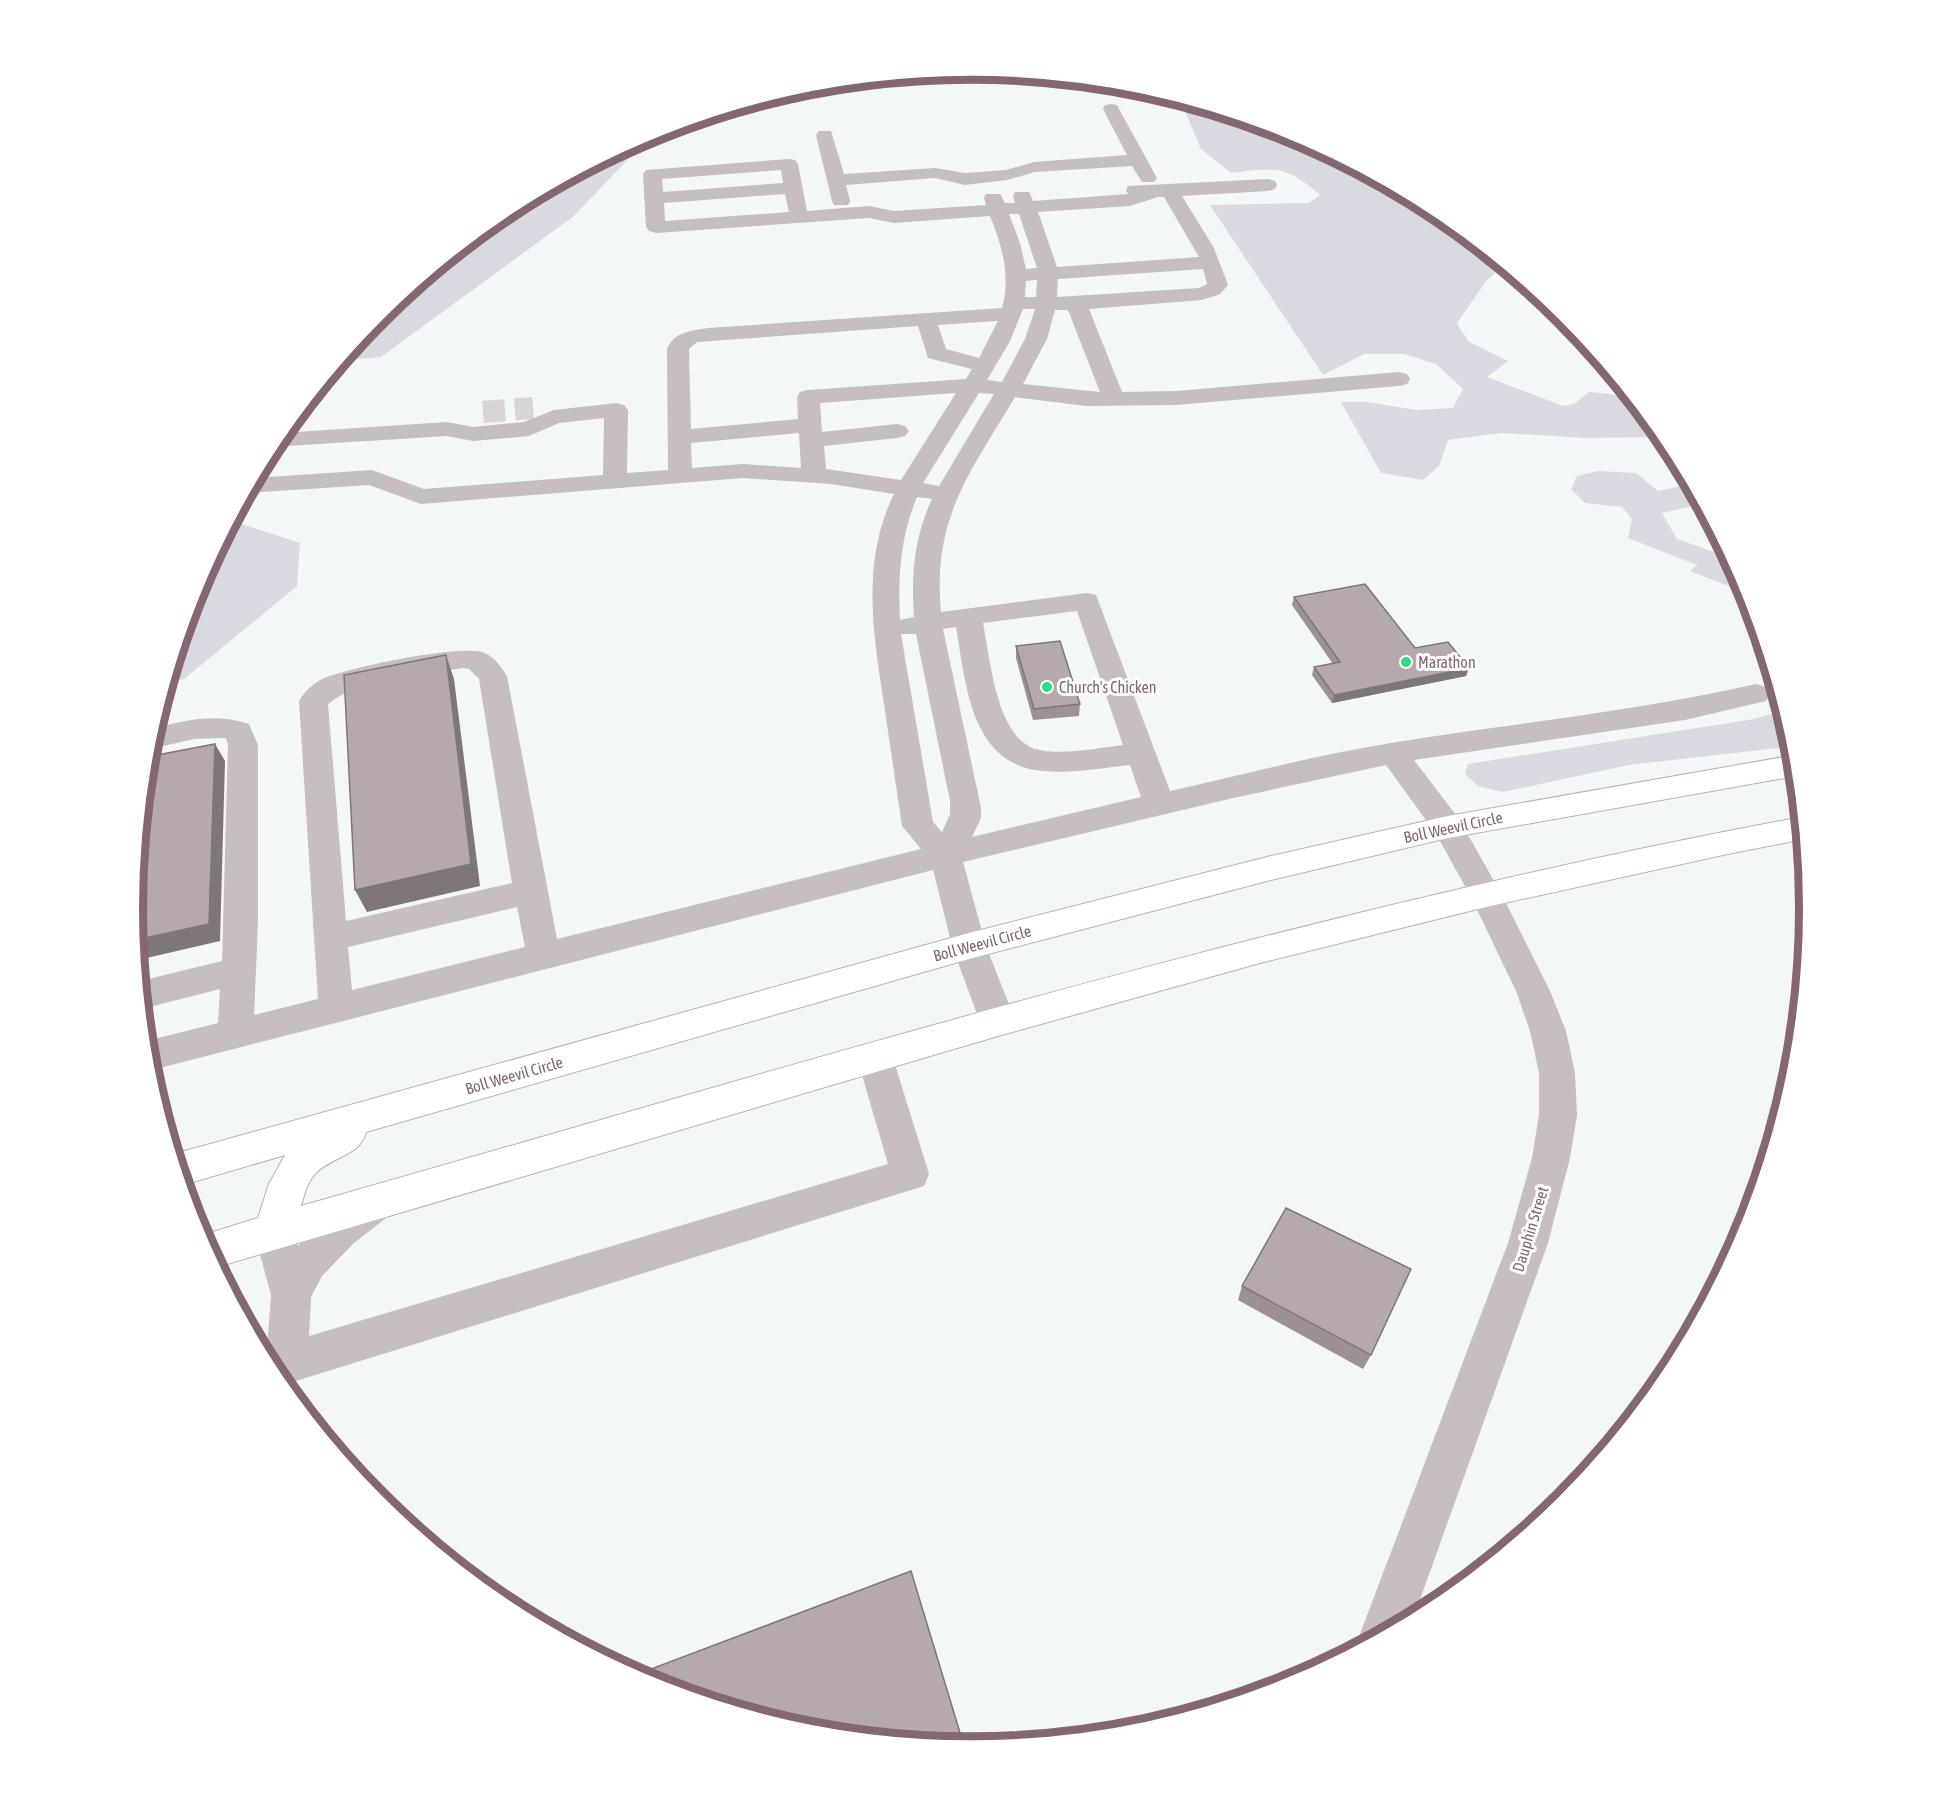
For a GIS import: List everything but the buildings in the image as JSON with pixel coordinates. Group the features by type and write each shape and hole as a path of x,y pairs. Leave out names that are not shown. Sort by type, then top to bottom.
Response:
{"highway":[{"name":"Boll Weevil Circle","path":"185,1167 969,946 1267,869 1448,827 1787,767"},
{"path":"217,1249 998,1022 1260,950 1486,895 1796,830"},
{"path":"274,1232 288,1184 303,1160 382,1112"}],"street":[{"path":"680,474 678,349 681,342 691,337 926,319 1045,305 1202,294 1213,290 1218,285 1201,241 1138,160 1111,109"},
{"path":"825,135 844,214"},
{"path":"836,180 935,173 965,179 1007,175 1034,167 1138,160"},
{"path":"799,217 789,164 652,174 656,227 844,214 869,212 894,217 995,204 1130,200 1163,192 1268,185"},
{"path":"654,198 794,188"},
{"path":"945,855 966,815 929,623 927,568 930,542 953,479 1032,349 1045,305 1048,274 1044,254 1024,202"},
{"path":"995,204 1013,255 1016,275 1012,308 999,345 916,473 909,489 890,540 885,601 887,632 918,826 945,855 969,946 998,1022"},
{"path":"1016,275 1210,262"},
{"path":"1076,304 1114,399"},
{"path":"926,319 936,354 1007,390 1086,399 1176,398 1399,379"},
{"path":"814,476 808,397 979,376"},
{"path":"289,440 447,429 473,434 529,429 543,412 616,410 615,480"},
{"path":"447,429 463,417 483,412"},
{"path":"680,438 897,431"},
{"path":"259,485 372,477 422,497 680,474 742,471 814,476 946,494"},
{"path":"887,632 968,616 1087,601 1159,804"},
{"path":"968,616 988,715 999,735 1014,753 1031,759 1056,760 1141,754"},
{"path":"336,1008 313,701 330,687 352,678 463,659 477,660 493,676 530,891 544,956"},
{"path":"156,1054 945,855 1159,804 1393,753 1684,710 1755,694"},
{"path":"161,737 210,727 229,727 239,731 243,745 236,1034"},
{"name":"Dauphin Street","path":"1387,1625 1528,1243 1551,1158 1558,1115 1557,1073 1548,1030 1533,991 1486,895 1448,827 1393,753"},
{"path":"331,938 530,891"},
{"path":"148,992 239,971"},
{"path":"281,1364 910,1174 875,1058"},
{"path":"279,1362 291,1295 308,1263 340,1230 379,1201"},
{"path":"274,1232 291,1295"}],"shaded area":[{"path":"1184,107 1238,123 1338,165 1386,190 1432,219 1499,270 1487,280 1457,323 1468,341 1508,361 1487,377 1563,406 1574,404 1589,392 1605,393 1624,398 1652,437 1586,438 1501,433 1448,440 1439,466 1423,480 1381,473 1341,402 1367,402 1416,410 1453,408 1463,389 1436,364 1404,354 1364,354 1323,375 1210,205 1309,203 1320,195 1297,178 1278,170 1231,173 1201,149"},
{"path":"638,150 574,216 381,357 351,360 425,285 467,251 511,219 557,190"},
{"path":"1598,471 1636,473 1658,491 1684,486 1695,506 1662,513 1677,539 1721,554 1736,589 1690,571 1697,565 1628,538 1632,519 1622,507 1585,503 1571,489 1577,476"},
{"path":"238,523 300,543 297,586 184,679 175,681 187,642 206,591"},
{"path":"1776,712 1784,747 1629,765 1503,792 1478,786 1465,774 1468,764 1754,719"}],"tunnel":[{"path":"483,412 533,408"}],"place":[{"name":"Marathon","path":"1406,662"},
{"name":"Church's Chicken","path":"1047,687"}]}
